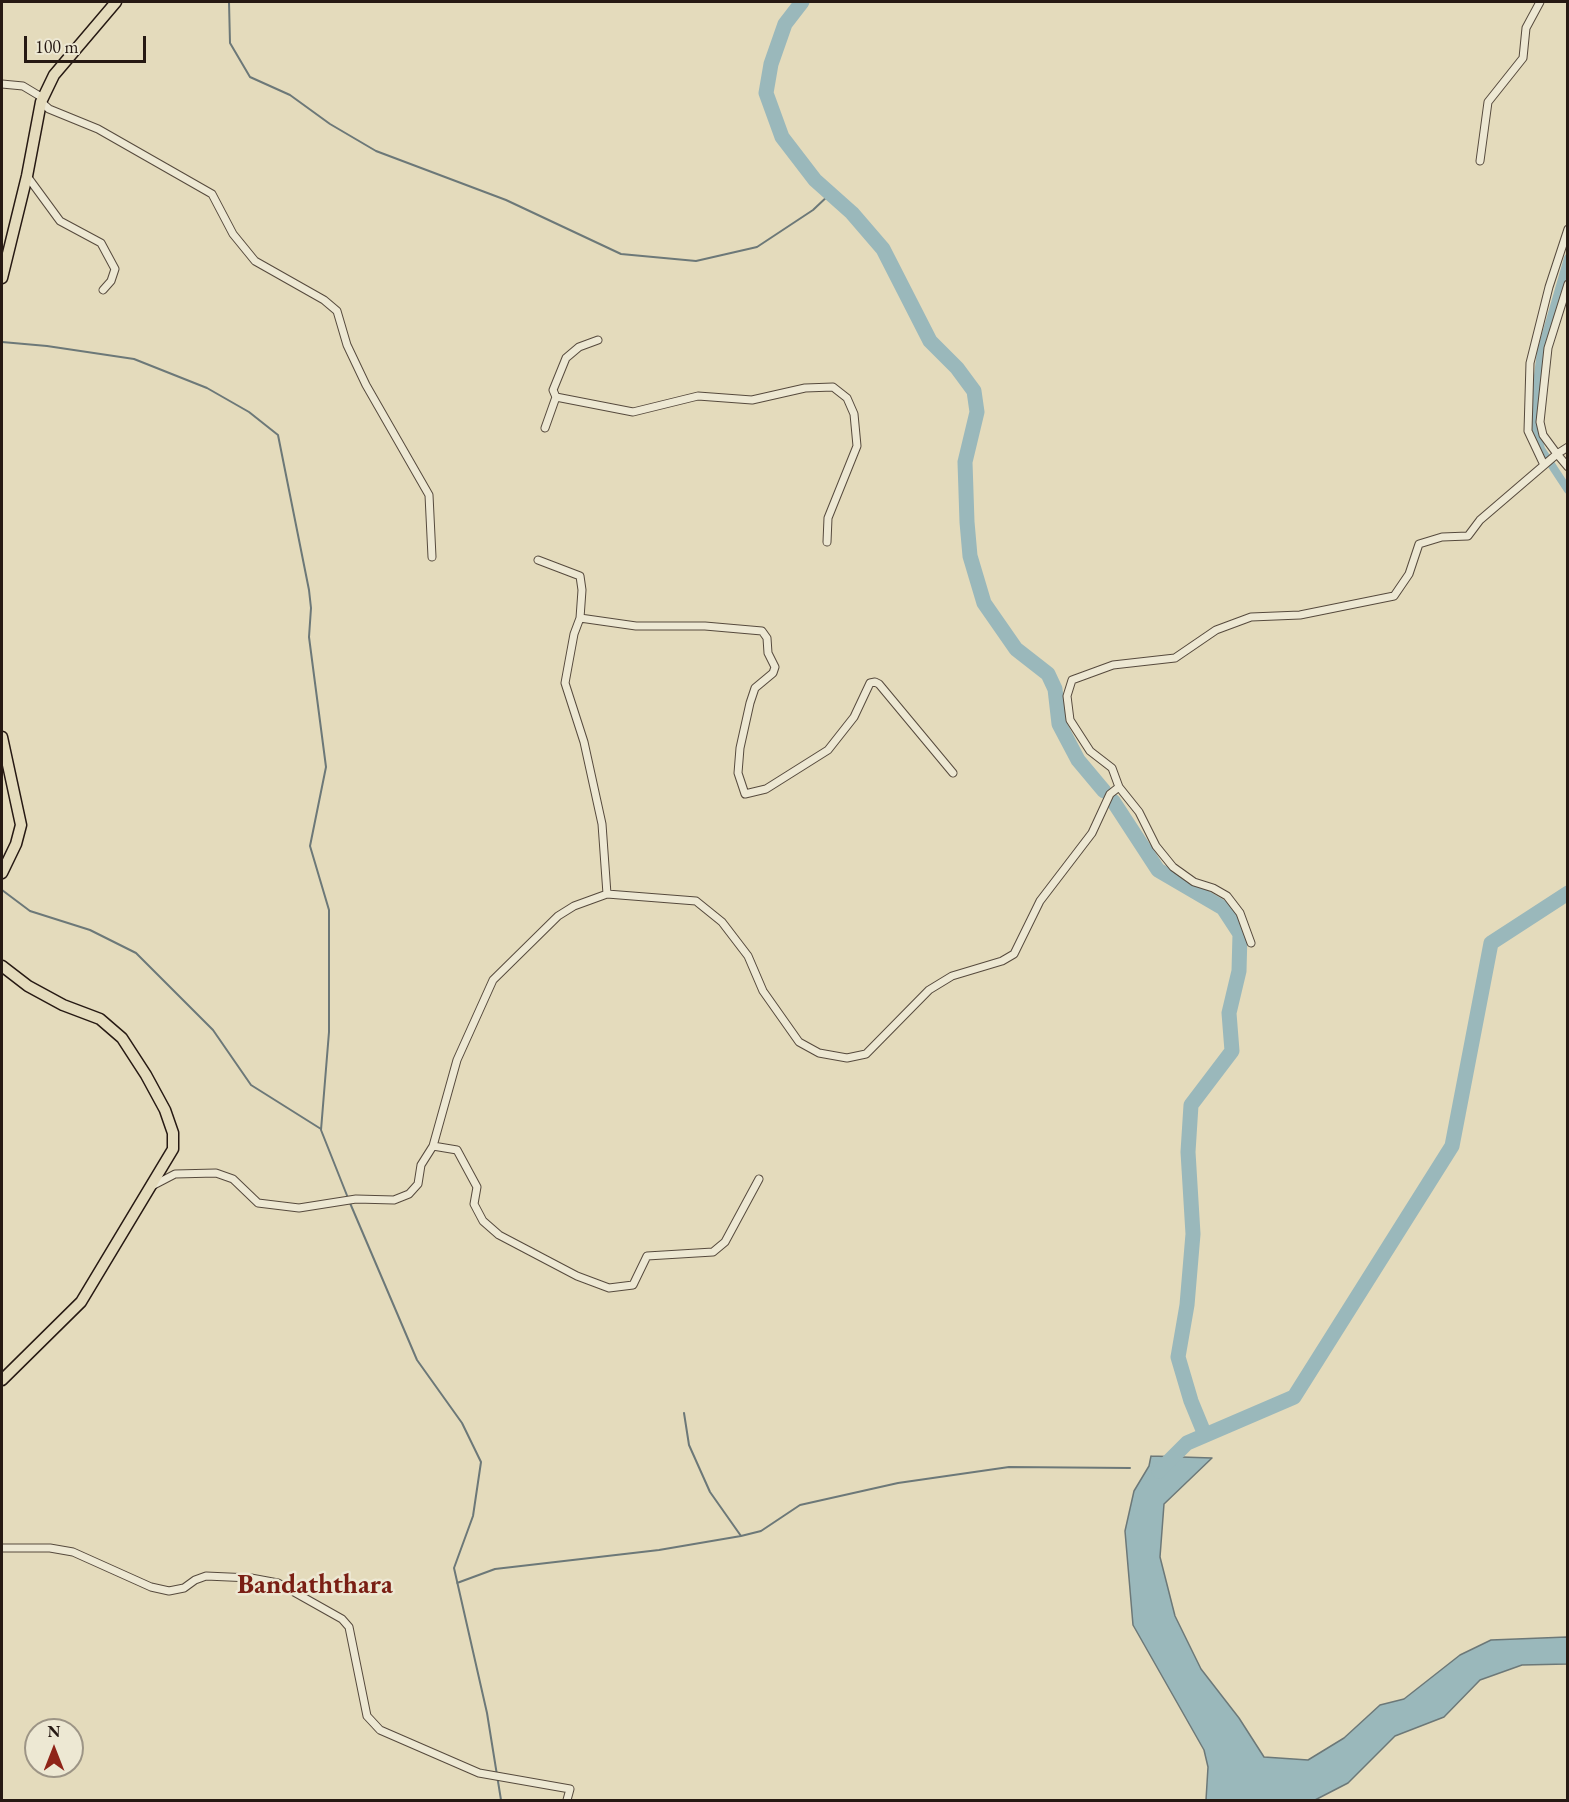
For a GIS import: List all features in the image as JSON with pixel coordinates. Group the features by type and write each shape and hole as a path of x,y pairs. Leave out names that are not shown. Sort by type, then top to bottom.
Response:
{"main road":[{"path":"2,278 27,176 42,100 54,75 116,2"},
{"path":"2,737 21,825 16,844 2,873"},
{"path":"2,966 28,986 63,1005 100,1019 122,1038 165,1110 173,1133 173,1149 81,1302 2,1380"}],"street":[{"path":"1480,161 1488,102 1523,58 1526,28 1540,2"},
{"path":"2,84 23,86 42,100 49,109 98,129 212,194 233,234 255,261 324,300 337,311 347,345 366,385 429,495 432,557"},
{"path":"27,176 60,221 101,243 115,270 103,290"},
{"path":"1545,464 1528,431 1530,363 1549,287 1568,229"},
{"path":"1568,284 1548,348 1540,422 1543,435 1555,455 1568,467"},
{"path":"545,428 556,397 553,390 566,358 579,347 598,340"},
{"path":"556,397 633,412 698,396 752,400 805,388 833,387 847,398 854,414 857,446 828,518 827,542"},
{"path":"1251,943 1240,913 1227,896 1213,888 1194,882 1173,867 1156,846 1139,812 1119,787 1112,768 1090,751 1070,720 1067,696 1072,680 1113,665 1175,658 1216,630 1251,617 1300,615 1394,596 1409,574 1419,544 1442,537 1468,536 1480,520 1555,455 1568,447"},
{"path":"538,560 580,576 582,590 580,618 574,634 565,682 584,742 602,824 607,894"},
{"path":"580,618 636,626 705,626 762,631 767,638 768,653 775,667 773,673 755,688 750,703 740,748 738,773 746,794 766,789 828,750 854,717 870,684 875,682 953,773"},
{"path":"152,1186 175,1174 216,1173 233,1179 258,1203 298,1208 349,1201 394,1200 409,1194 418,1184 421,1165 433,1146 457,1060 494,980 558,916 573,906 607,894 696,901 722,922 748,956 763,991 799,1042 819,1053 848,1058 866,1054 929,990 952,976 1002,961 1014,954 1040,901 1092,833 1110,794 1119,787"},
{"path":"433,1146 457,1150 477,1187 474,1204 483,1221 499,1235 577,1276 609,1288 633,1285 647,1256 713,1252 725,1242 759,1179"},
{"path":"2,1548 50,1548 72,1552 151,1587 169,1591 184,1588 206,1576 251,1578 278,1583 342,1619 349,1627 367,1716 381,1730 479,1773 570,1790 567,1800"}],"water":[{"path":"1151,1456 1212,1458 1164,1504 1160,1557 1175,1616 1201,1669 1239,1718 1264,1757 1308,1760 1344,1738 1380,1705 1404,1699 1460,1655 1491,1640 1567,1637 1567,1664 1522,1665 1480,1680 1444,1717 1395,1736 1348,1783 1315,1800 1206,1800 1208,1767 1204,1750 1133,1625 1125,1531 1134,1491 1149,1466"}],"waterway":[{"path":"229,2 230,43 250,77 290,95 330,124 376,151 506,200 621,254 696,261 757,247 813,210 831,193"},
{"path":"802,2 785,24 771,64 766,93 782,137 815,180 852,213 883,249 930,341 957,368 974,391 977,412 965,462 967,522 970,556 984,603 1016,649 1048,674 1055,689 1059,724 1078,760 1104,791"},
{"path":"1568,258 1541,351 1534,408 1535,425 1541,449 1568,490"},
{"path":"2,342 134,359 207,388 249,412 278,435 309,590 311,608 309,637 326,767 310,846 329,910 329,1032 321,1130 348,1198"},
{"path":"1113,801 1158,870 1223,908 1240,934 1239,971 1229,1013 1232,1051 1191,1105 1188,1152 1193,1234 1187,1305 1178,1357 1191,1401 1205,1435"},
{"path":"2,890 30,911 90,930 136,953 213,1030 251,1085 321,1129"},
{"path":"1159,1471 1187,1443 1294,1397 1452,1146 1491,943 1568,893"},
{"path":"350,1203 417,1360 462,1423 481,1462 473,1516 454,1568 487,1713 501,1800"},
{"path":"684,1413 689,1445 710,1492 741,1536"},
{"path":"457,1583 495,1569 659,1550 741,1536 761,1531 800,1505 898,1483 1009,1467 1130,1468"}],"district":[{"name":"Bandaththara","path":"315,1586"}]}
